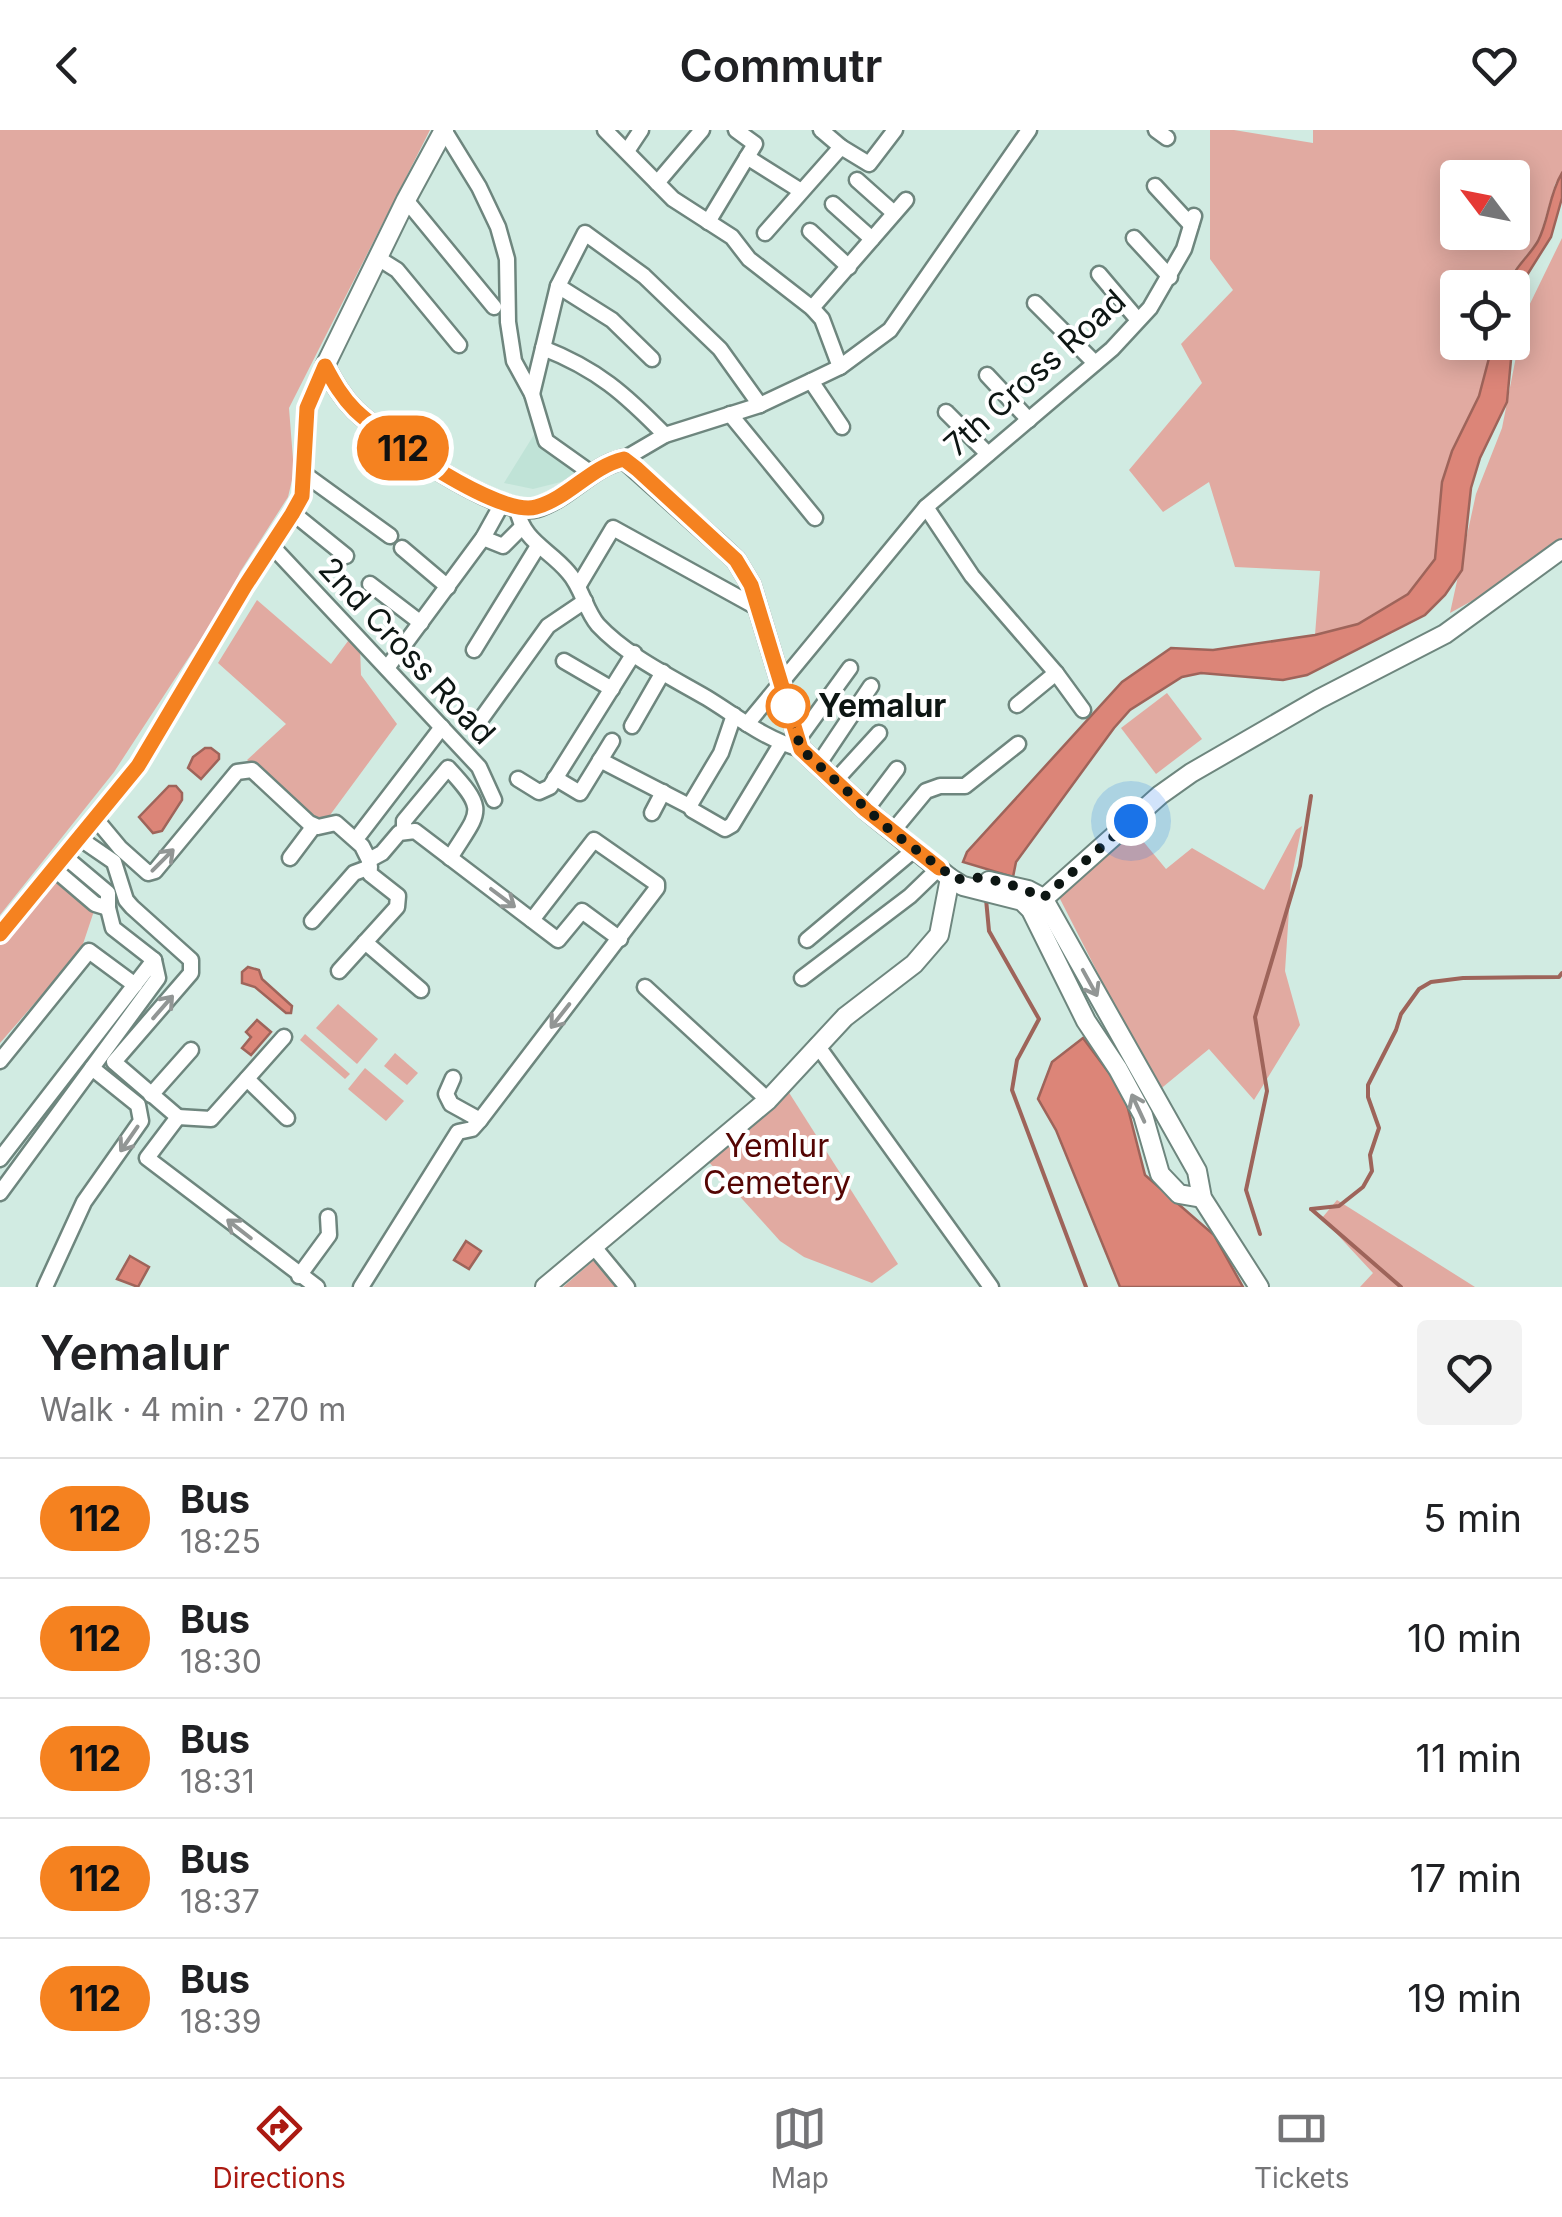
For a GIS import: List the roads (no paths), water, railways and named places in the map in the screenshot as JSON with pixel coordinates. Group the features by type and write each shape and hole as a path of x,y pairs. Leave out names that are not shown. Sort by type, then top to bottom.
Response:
{"street":[{"path":"0,934 138,766 302,496 307,408 406,200 444,130 498,226 507,259 508,322 514,360 532,394 546,441 591,474"},
{"path":"626,151 641,130"},
{"path":"657,183 702,130"},
{"path":"708,222 755,144 736,130"},
{"path":"824,131 869,164 895,130"},
{"path":"609,131 674,199 732,237 749,260 812,308 822,319 840,367"},
{"path":"325,366 338,391 357,412 426,466 510,505 535,508 608,463 624,459 665,435 760,405 840,367 890,330 1026,131"},
{"path":"764,233 841,147"},
{"path":"747,157 802,192"},
{"path":"857,180 894,213"},
{"name":"7th Cross Road","path":"740,719 782,684 926,507 1094,364 1138,320 1170,277 1184,250 1192,220 1155,186"},
{"path":"406,200 494,307"},
{"path":"812,308 906,200"},
{"path":"832,204 872,239"},
{"path":"810,232 849,267"},
{"path":"532,394 558,286 585,233 644,276 720,349 760,405"},
{"path":"1134,238 1170,277"},
{"path":"378,258 397,270 459,345"},
{"path":"1099,274 1138,320"},
{"path":"558,286 612,320 652,359"},
{"path":"1035,304 1094,364"},
{"path":"543,348 586,366 665,435"},
{"path":"987,376 1029,420"},
{"path":"811,381 842,426"},
{"path":"946,412 988,454"},
{"path":"730,414 815,518"},
{"path":"624,459 736,560 751,585 782,684 793,745"},
{"path":"303,473 390,536"},
{"path":"510,505 522,528 579,585 596,624 634,653 740,719 793,745 892,832 954,878 1031,900 1197,1171 1202,1198 1260,1287"},
{"path":"387,668 510,505"},
{"path":"926,507 972,576 1083,710"},
{"path":"292,514 346,556"},
{"path":"483,538 503,546 522,528"},
{"path":"579,585 613,528 758,608"},
{"name":"2nd Cross Road","path":"271,545 479,767 494,800"},
{"path":"474,650 538,546"},
{"path":"402,548 448,587"},
{"path":"1031,900 1190,773 1319,699 1445,634 1562,549"},
{"path":"370,584 422,623"},
{"path":"479,722 548,626 585,600"},
{"path":"518,779 539,792 545,791 634,653"},
{"path":"564,661 612,690"},
{"path":"600,760 725,829 732,825 850,668"},
{"path":"632,726 663,672"},
{"path":"1017,705 1056,673"},
{"path":"818,765 871,686"},
{"path":"691,807 740,719"},
{"path":"360,834 442,727"},
{"path":"835,781 878,733"},
{"path":"556,778 580,793 612,741"},
{"path":"892,832 926,791 940,786 965,786 1018,744"},
{"path":"79,838 148,873 156,870 243,768 252,770 314,826"},
{"path":"312,921 354,872 382,853 404,830 404,821 448,768 475,797 477,815 450,858"},
{"path":"866,810 896,769"},
{"path":"652,814 663,792"},
{"path":"95,818 121,858 132,908 190,960 192,973 114,1062 178,1118 212,1119 284,1037"},
{"path":"290,858 314,826 336,822 362,846 370,874 398,896 397,907 339,971"},
{"path":"404,830 415,831 558,940 582,911 620,939"},
{"path":"361,1287 458,1132 472,1129 480,1120 620,939 657,884 599,840 591,842 532,920"},
{"path":"807,940 914,850"},
{"path":"0,1193 154,986 159,972 154,960 113,928 108,893 64,856"},
{"path":"54,869 95,904 108,908"},
{"path":"802,978 910,896 954,878"},
{"path":"545,1287 768,1100 846,1016 914,964 939,936 954,878"},
{"path":"1031,900 1086,1021 1143,1115 1160,1174 1179,1194 1202,1198"},
{"path":"365,942 421,990"},
{"path":"0,1061 89,950 135,984"},
{"path":"0,1159 154,960"},
{"path":"645,988 768,1100"},
{"path":"818,1046 991,1287"},
{"path":"151,1094 191,1050"},
{"path":"45,1287 84,1202 141,1121 138,1105 92,1068"},
{"path":"453,1078 446,1094 451,1104 480,1120"},
{"path":"246,1079 287,1118"},
{"path":"178,1118 147,1158 317,1287"},
{"path":"299,1276 329,1236 328,1218"},
{"path":"594,1247 628,1287"}],"waterway":[{"path":"1260,1234 1246,1190 1267,1091 1255,1017 1300,866 1311,796"},
{"path":"986,899 989,931 1039,1019 1017,1060 1012,1090 1086,1287"},
{"path":"1311,1209 1339,1206 1363,1187 1372,1171 1370,1155 1379,1128 1368,1085 1401,1014 1419,989 1431,982 1463,978 1559,977 1562,973"},
{"path":"1311,1209 1401,1287"}],"place":[{"name":"Yemalur","path":"788,706"}],"park label":[{"name":"Yemlur Cemetery","path":"777,1164"}]}
